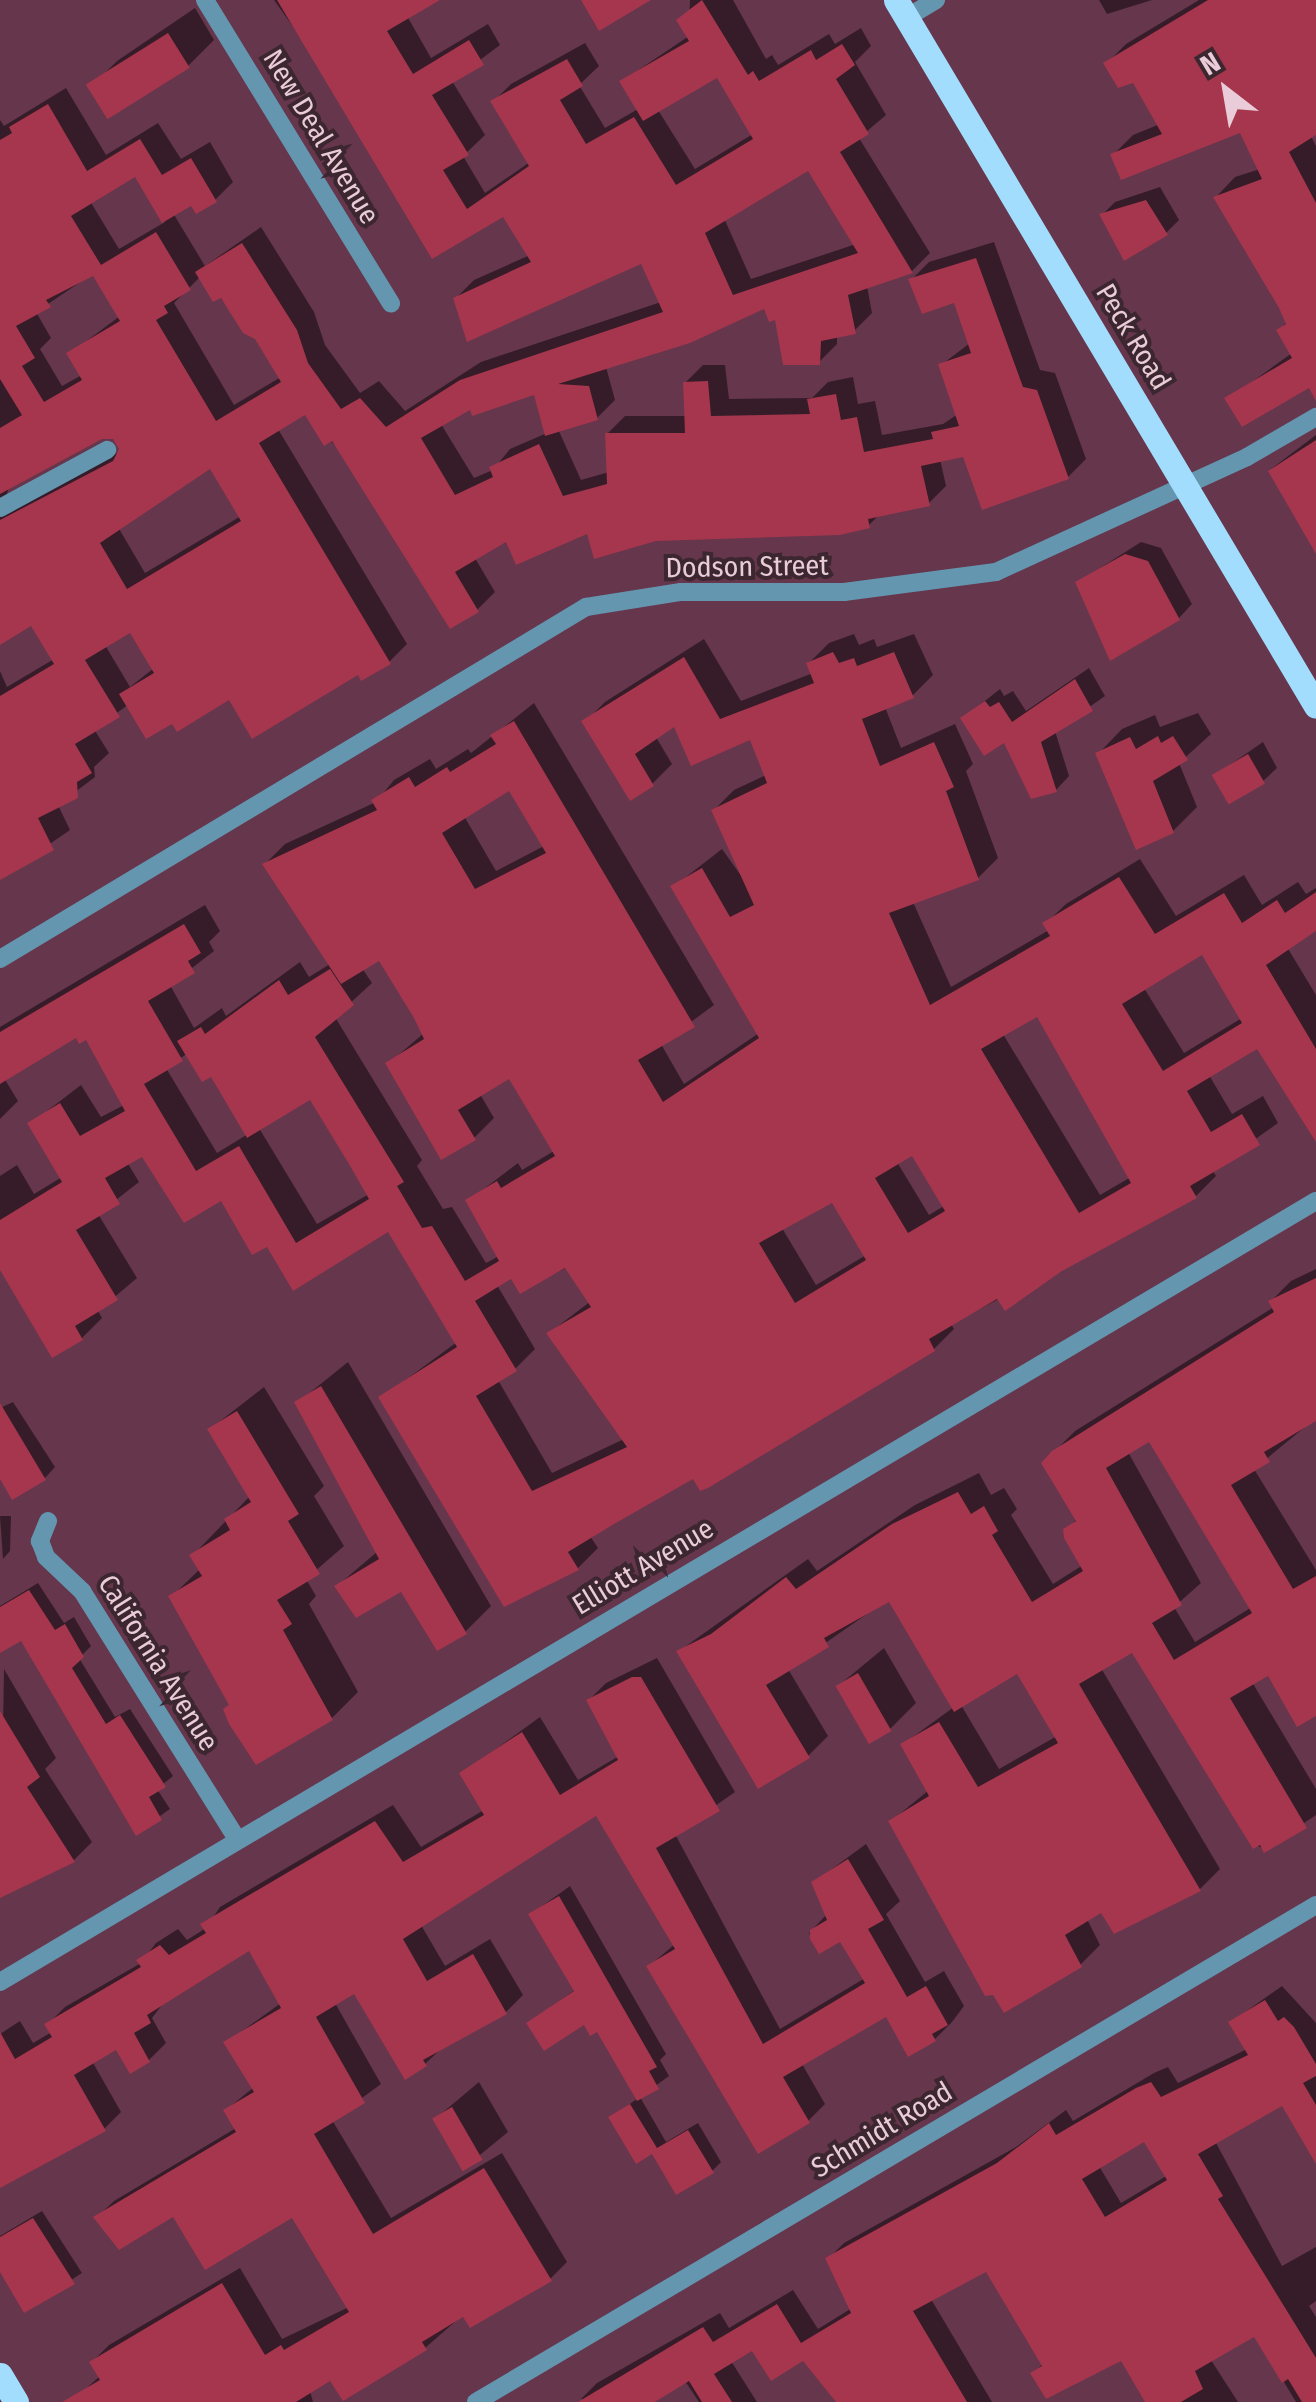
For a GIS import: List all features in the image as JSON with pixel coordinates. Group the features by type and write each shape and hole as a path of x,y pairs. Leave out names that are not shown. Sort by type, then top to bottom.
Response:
{"main road":[{"name":"Peck Road","path":"901,9 1316,706"},
{"path":"0,2375 16,2402"}],"street":[{"name":"New Deal Avenue","path":"205,0 391,304"},
{"path":"901,9 936,0"},
{"name":"Dodson Street","path":"0,959 586,607 681,592 844,592 996,572 1184,482 1247,457 1316,417"},
{"path":"0,508 107,450"},
{"name":"Elliott Avenue","path":"0,1982 1316,1201"},
{"name":"California Avenue","path":"48,1521 40,1540 46,1557 82,1591 236,1839"},
{"name":"Schmidt Road","path":"476,2402 1316,1906"}],"building":[{"path":"277,0 440,0 387,31 413,74 469,40 484,65 432,95 469,155 443,170 467,209 529,166 490,101 567,59 583,86 560,100 586,144 634,117 676,185 753,139 717,78 643,121 619,81 689,41 676,20 702,0 748,75 753,71 759,81 811,50 816,60 842,44 855,65 836,79 869,134 840,152 913,273 848,295 856,334 821,341 820,365 783,365 775,320 769,322 764,309 690,343 558,384 589,386 598,420 545,436 534,395 472,416 470,410 421,438 455,495 493,477 489,467 539,444 563,496 607,484 605,433 685,433 683,382 708,381 711,416 810,414 807,399 836,394 841,420 857,417 864,452 933,439 931,432 959,426 938,364 971,353 954,303 922,314 908,279 976,258 1023,387 1037,390 1069,479 982,510 963,457 921,466 930,506 868,519 870,528 840,535 656,541 594,559 587,534 516,565 506,542 455,572 479,612 450,629 332,441 324,446 305,415 259,443 391,664 361,681 358,675 252,739 229,700 177,732 172,724 146,739 119,694 154,673 130,633 85,660 120,717 75,744 92,773 77,782 78,798 38,818 54,850 0,880 0,696 54,664 31,626 0,645 0,520 113,461 119,449 113,439 102,439 0,494 0,428 22,415 0,379 0,140 12,133 9,127 48,104 87,171 140,139 162,175 191,158 217,202 196,214 191,206 162,223 135,177 71,216 101,265 156,232 191,290 164,306 168,313 156,320 216,421 281,382 255,339 243,333 221,298 213,302 195,272 242,243 297,330 308,363 341,409 360,398 386,427 460,380 663,312 641,264 467,342 453,298 531,262 503,217 432,259","holes":["808,171 858,253 733,295 705,233","93,276 120,321 66,353 82,380 44,402 22,366 35,358 16,326 51,307 46,300","210,469 241,521 127,589 100,543"]},
{"path":"581,0 651,0 599,31"},
{"path":"1208,0 1316,0 1316,135 1289,152 1316,203 1316,401 1309,388 1242,427 1224,398 1292,358 1276,330 1286,324 1279,308 1213,197 1262,179 1240,133 1121,180 1110,154 1162,134 1133,83 1118,88 1103,63"},
{"path":"168,33 190,68 107,119 86,84"},
{"path":"1146,200 1168,235 1124,261 1099,214"},
{"path":"1316,440 1316,554 1268,471"},
{"path":"1125,554 1148,561 1180,620 1110,661 1075,582"},
{"path":"833,652 839,663 854,658 857,666 894,652 914,698 862,719 880,766 934,742 954,787 946,791 979,880 889,913 930,1005 1050,936 1042,923 1119,877 1155,934 1224,893 1242,923 1277,900 1285,913 1316,892 1316,931 1266,965 1316,1049 1316,1142 1257,1049 1187,1091 1211,1132 1242,1114 1260,1145 1190,1186 1197,1198 1062,1271 1005,1311 997,1299 929,1339 935,1351 708,1488 700,1491 693,1479 614,1524 568,1552 579,1570 504,1607 378,1397 457,1347 388,1232 293,1291 267,1247 252,1255 221,1201 184,1223 142,1157 105,1178 120,1204 76,1230 118,1300 75,1326 83,1340 52,1358 0,1270 0,1220 62,1182 27,1123 60,1103 80,1136 125,1111 86,1040 79,1044 76,1038 0,1084 0,1032 184,924 201,953 188,961 195,973 148,1001 183,1061 144,1084 196,1171 239,1146 296,1243 369,1199 349,1164 310,1100 247,1138 211,1077 202,1082 177,1041 201,1027 205,1034 279,980 288,995 330,969 354,1005 315,1037 404,1182 397,1186 422,1228 432,1226 465,1281 499,1261 465,1200 497,1181 501,1188 555,1156 509,1079 458,1110 476,1140 441,1160 385,1063 424,1039 414,1018 379,961 341,984 262,864 377,810 371,800 409,777 415,787 447,767 450,772 496,744 490,735 514,721 695,1027 638,1060 663,1102 759,1038 670,886 702,868 730,917 754,905 711,810 767,783 750,740 691,766 674,727 635,754 654,786 630,801 581,721 684,657 720,719 814,683 806,663","holes":["509,791 546,853 475,889 442,833","1202,955 1242,1023 1163,1071 1122,1004","1037,1017 1131,1183 1079,1213 981,1049","912,1156 945,1211 908,1233 875,1178","832,1203 866,1260 795,1303 759,1243","565,1268 591,1307 546,1333 627,1447 532,1491 476,1396 517,1371 475,1301 511,1279 520,1294"]},
{"path":"1075,679 1093,711 1041,742 1057,792 1031,799 1004,743 984,756 960,718 985,701 990,707 999,702 1012,722"},
{"path":"1158,736 1161,743 1173,736 1188,760 1153,781 1174,833 1136,850 1095,753 1130,737 1136,749"},
{"path":"1248,754 1265,783 1229,804 1212,775"},
{"path":"1316,1278 1316,1421 1264,1452 1270,1462 1231,1485 1293,1589 1316,1576 1316,1716 1297,1727 1268,1676 1230,1698 1307,1828 1264,1853 1260,1845 1253,1849 1132,1653 1079,1684 1201,1891 1114,1934 1101,1913 1065,1935 1082,1967 1004,2013 993,1995 985,1996 888,1821 929,1796 900,1744 939,1722 978,1787 1058,1743 1017,1674 954,1712 889,1602 824,1638 829,1647 766,1685 810,1758 758,1789 676,1651 711,1634 786,1577 796,1589 892,1524 958,1492 971,1514 984,1506 998,1531 992,1535 1032,1602 1083,1571 1064,1538 1063,1529 1076,1521 1041,1463 1052,1451 1274,1312 1268,1301","holes":["1149,1442 1252,1613 1174,1660 1152,1623 1182,1605 1106,1468"]},
{"path":"321,1386 467,1634 437,1651 401,1592 356,1618 334,1586 379,1559 294,1402"},
{"path":"0,1403 46,1480 12,1500 0,1479"},
{"path":"237,1411 299,1514 288,1521 320,1574 277,1600 292,1624 283,1630 333,1720 256,1765 229,1724 223,1709 229,1705 168,1596 202,1576 189,1555 230,1530 224,1519 251,1502 207,1429"},
{"path":"29,1590 55,1630 65,1624 84,1657 72,1668 106,1724 120,1715 166,1787 149,1797 162,1820 136,1836 21,1641 0,1653 0,1607"},
{"path":"858,1673 892,1731 869,1744 835,1686"},
{"path":"632,1677 641,1677 720,1811 656,1848 763,2044 865,1983 840,1942 819,1954 810,1939 810,1930 827,1920 811,1882 848,1859 884,1920 868,1929 907,1997 926,1986 948,2025 932,2034 936,2041 908,2057 886,2017 783,2077 810,2123 758,2154 646,1966 675,1949 596,1816 403,1939 427,1981 473,1954 507,2014 423,2060 427,2066 405,2080 354,1994 316,2017 365,2103 314,2134 373,2234 484,2168 552,2281 470,2328 463,2317 422,2342 427,2350 343,2401 330,2381 296,2402 62,2402 100,2380 89,2362 222,2283 265,2355 281,2345 284,2350 349,2312 292,2218 205,2270 173,2217 119,2250 93,2217 236,2132 223,2110 254,2092 223,2042 281,2008 249,1951 147,2015 151,2023 134,2033 150,2062 130,2074 116,2050 74,2075 106,2131 0,2188 0,2032 15,2059 52,2037 44,2024 141,1967 136,1960 160,1945 169,1955 206,1933 200,1924 375,1821 403,1862 484,1815 459,1773 522,1732 560,1795 618,1760 586,1700"},
{"path":"0,1711 40,1777 27,1787 75,1862 0,1898"},
{"path":"559,1896 657,2067 649,2071 659,2089 637,2101 597,2032 590,2036 584,2025 544,2051 526,2023 574,1991 528,1914"},
{"path":"1265,2000 1278,2021 1284,2017 1294,2027 1316,2064 1316,2076 1303,2083 1316,2105 1316,2164 1282,2106 1198,2154 1223,2196 1218,2199 1316,2358 1316,2402 1302,2402 1288,2379 1282,2383 1254,2337 1195,2371 1203,2389 1181,2402 1145,2402 1121,2361 1046,2399 1030,2373 1042,2366 986,2272 913,2311 967,2402 836,2402 803,2361 771,2381 752,2351 714,2374 732,2402 702,2402 689,2381 655,2402 578,2402 703,2327 713,2342 777,2304 801,2343 851,2313 825,2258 997,2163 1049,2123 1056,2135 1136,2088 1151,2082 1161,2097 1248,2055 1228,2022","holes":["1144,2142 1167,2180 1105,2217 1082,2179"]},
{"path":"630,2104 657,2148 688,2130 714,2173 676,2195 652,2154 636,2164 608,2117"},
{"path":"452,2107 482,2160 463,2171 432,2118"},
{"path":"33,2218 75,2284 24,2313 0,2272 0,2237"}]}
